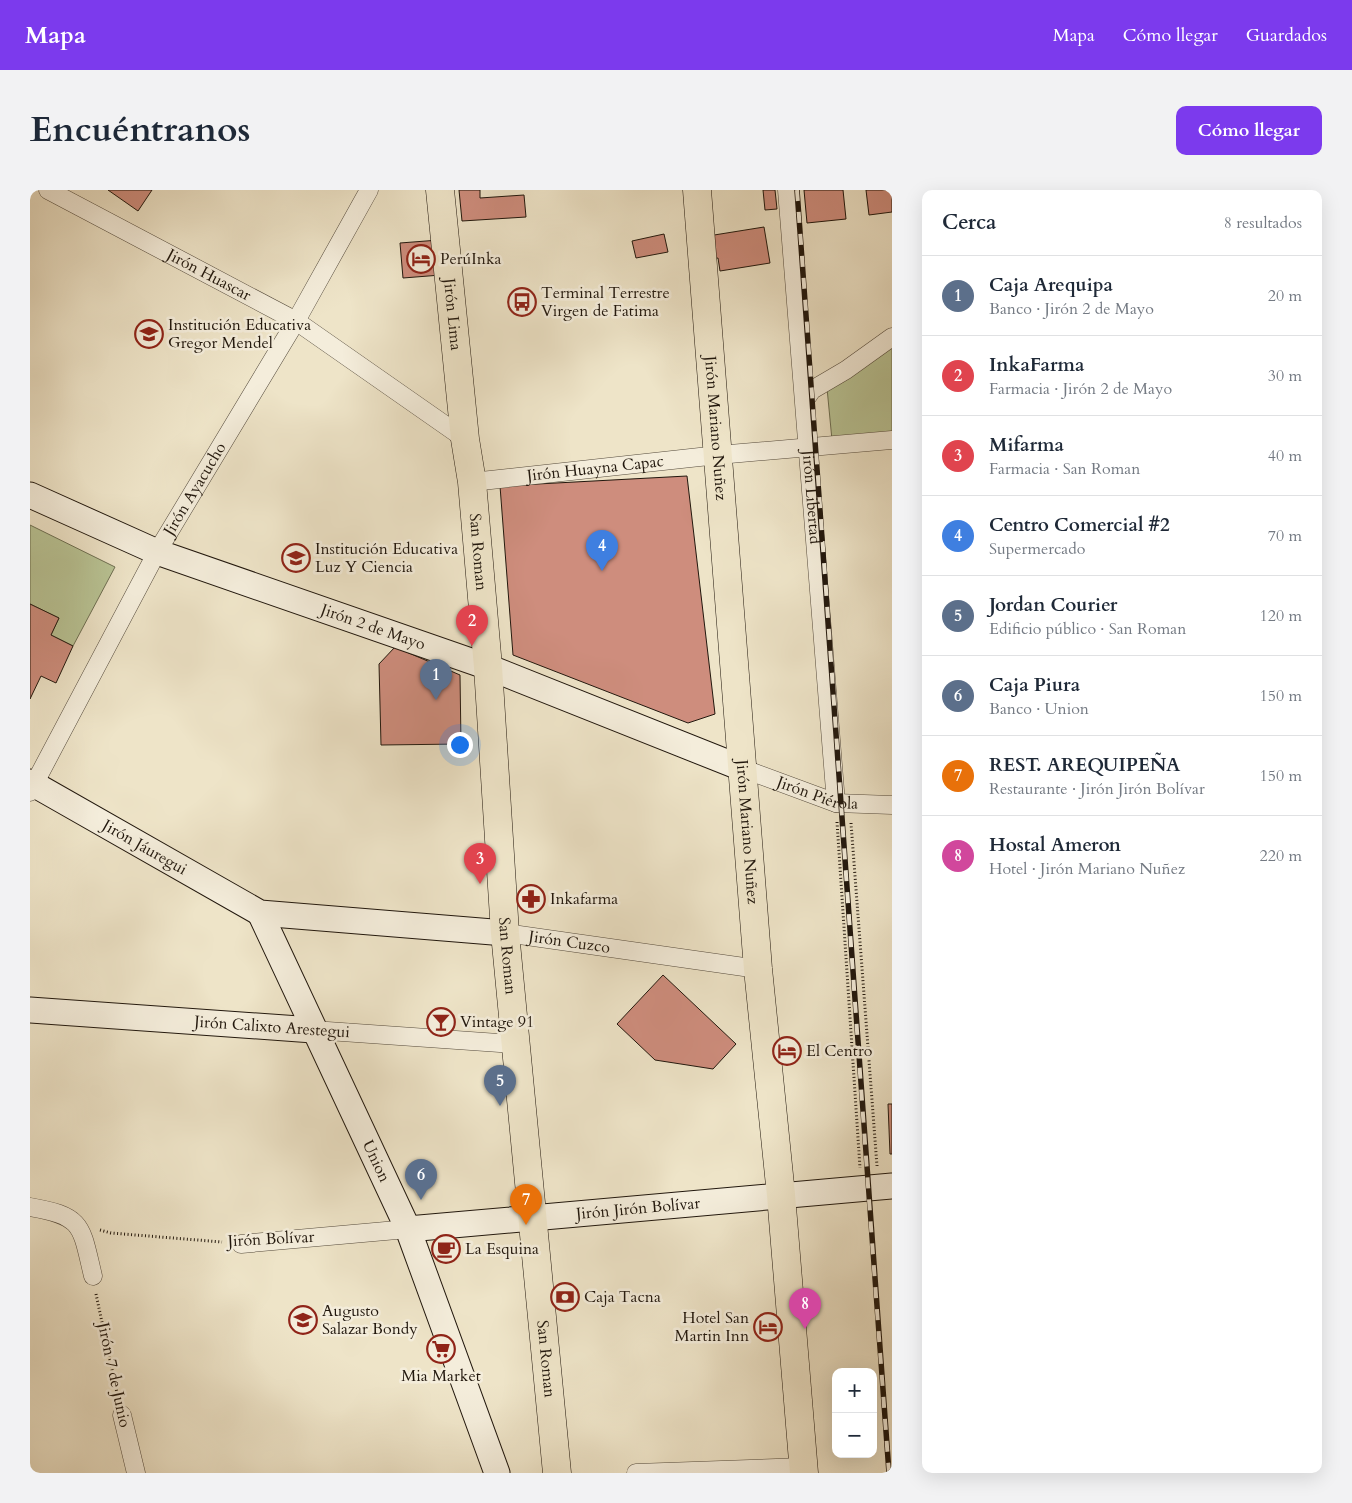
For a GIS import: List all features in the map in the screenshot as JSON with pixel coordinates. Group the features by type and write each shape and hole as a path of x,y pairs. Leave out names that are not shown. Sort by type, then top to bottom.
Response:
{"main road":[{"name":"Jirón Lima","path":"440,190 465,439"},
{"name":"Jirón Mariano Nuñez","path":"697,190 744,769 758,969 781,1195 804,1470"},
{"name":"San Roman","path":"465,439 472,482 488,667 505,933 557,1473"}],"street":[{"name":"Jirón Huascar","path":"48,190 296,322 465,439"},
{"name":"Jirón Ayacucho","path":"31,786 157,552 296,322 369,190"},
{"name":"Jirón Libertad","path":"787,190 805,400 806,448 836,804"},
{"path":"805,400 812,390 846,370 892,338"},
{"name":"Jirón Huayna Capac","path":"472,482 718,455 892,440"},
{"name":"Jirón 2 de Mayo","path":"30,495 157,552 488,667 744,769"},
{"name":"Jirón Piérola","path":"744,769 836,804 892,805"},
{"name":"Jirón Jáuregui","path":"31,786 260,913"},
{"name":"Jirón Cuzco","path":"260,913 505,933 758,969"},
{"name":"Union","path":"260,913 313,1030 408,1229 497,1473"},
{"name":"Jirón Calixto Arestegui","path":"30,1010 515,1044"},
{"name":"Jirón Jirón Bolívar","path":"408,1229 874,1187"},
{"path":"30,1207 59,1212 75,1222 84,1241 93,1276"},
{"name":"Jirón Bolívar","path":"241,1244 408,1229"},
{"name":"Jirón 7 de Junio","path":"122,1415 136,1473"},
{"path":"636,1473 804,1470"}],"path":[{"path":"836,804 874,1187"},
{"name":"Jirón Bolívar","path":"75,1222 111,1233 241,1244"},
{"name":"Jirón 7 de Junio","path":"93,1276 122,1415"}],"green space":[{"path":"892,342 892,435 832,440 827,388"},
{"path":"30,525 115,567 73,646 51,635 59,618 30,604"}],"building":[{"path":"108,190 152,190 138,211"},
{"path":"459,190 480,190 480,198 524,195 526,217 462,221"},
{"path":"763,190 775,190 777,209 765,210"},
{"path":"804,190 843,190 846,219 807,223"},
{"path":"866,190 892,190 892,212 869,215"},
{"path":"764,227 770,263 720,271 718,258 711,259 708,236"},
{"path":"664,234 668,252 636,258 632,241"},
{"name":"PerúInka","path":"439,240 441,275 403,278 400,243"},
{"path":"687,476 715,714 688,723 513,655 500,486"},
{"path":"30,604 59,618 51,635 73,646 56,683 41,676 30,699"},
{"path":"395,647 460,675 461,744 381,745 379,664"},
{"path":"663,975 736,1044 713,1069 655,1060 617,1024"},
{"path":"888,1104 892,1104 892,1154 890,1154"}],"railway":[{"path":"797,190 889,1473"}],"place":[{"name":"PerúInka","path":"421,259"},
{"name":"Terminal Terrestre Virgen de Fatima","path":"522,302"},
{"name":"Institución Educativa Gregor Mendel","path":"149,334"},
{"name":"Institución Educativa Luz Y Ciencia","path":"296,558"},
{"name":"Centro Comercial #2","path":"602,571"},
{"name":"InkaFarma","path":"472,646"},
{"name":"Caja Arequipa","path":"436,700"},
{"name":"Mifarma","path":"480,884"},
{"name":"Inkafarma","path":"531,899"},
{"name":"Vintage 91","path":"441,1022"},
{"name":"El Centro","path":"787,1051"},
{"name":"Jordan Courier","path":"500,1106"},
{"name":"Caja Piura","path":"421,1200"},
{"name":"REST. AREQUIPEÑA","path":"526,1225"},
{"name":"La Esquina","path":"446,1249"},
{"name":"Caja Tacna","path":"565,1297"},
{"name":"Augusto Salazar Bondy","path":"303,1320"},
{"name":"Hotel San Martin Inn","path":"768,1327"},
{"name":"Hostal Ameron","path":"805,1329"},
{"name":"Mia Market","path":"441,1349"}]}
